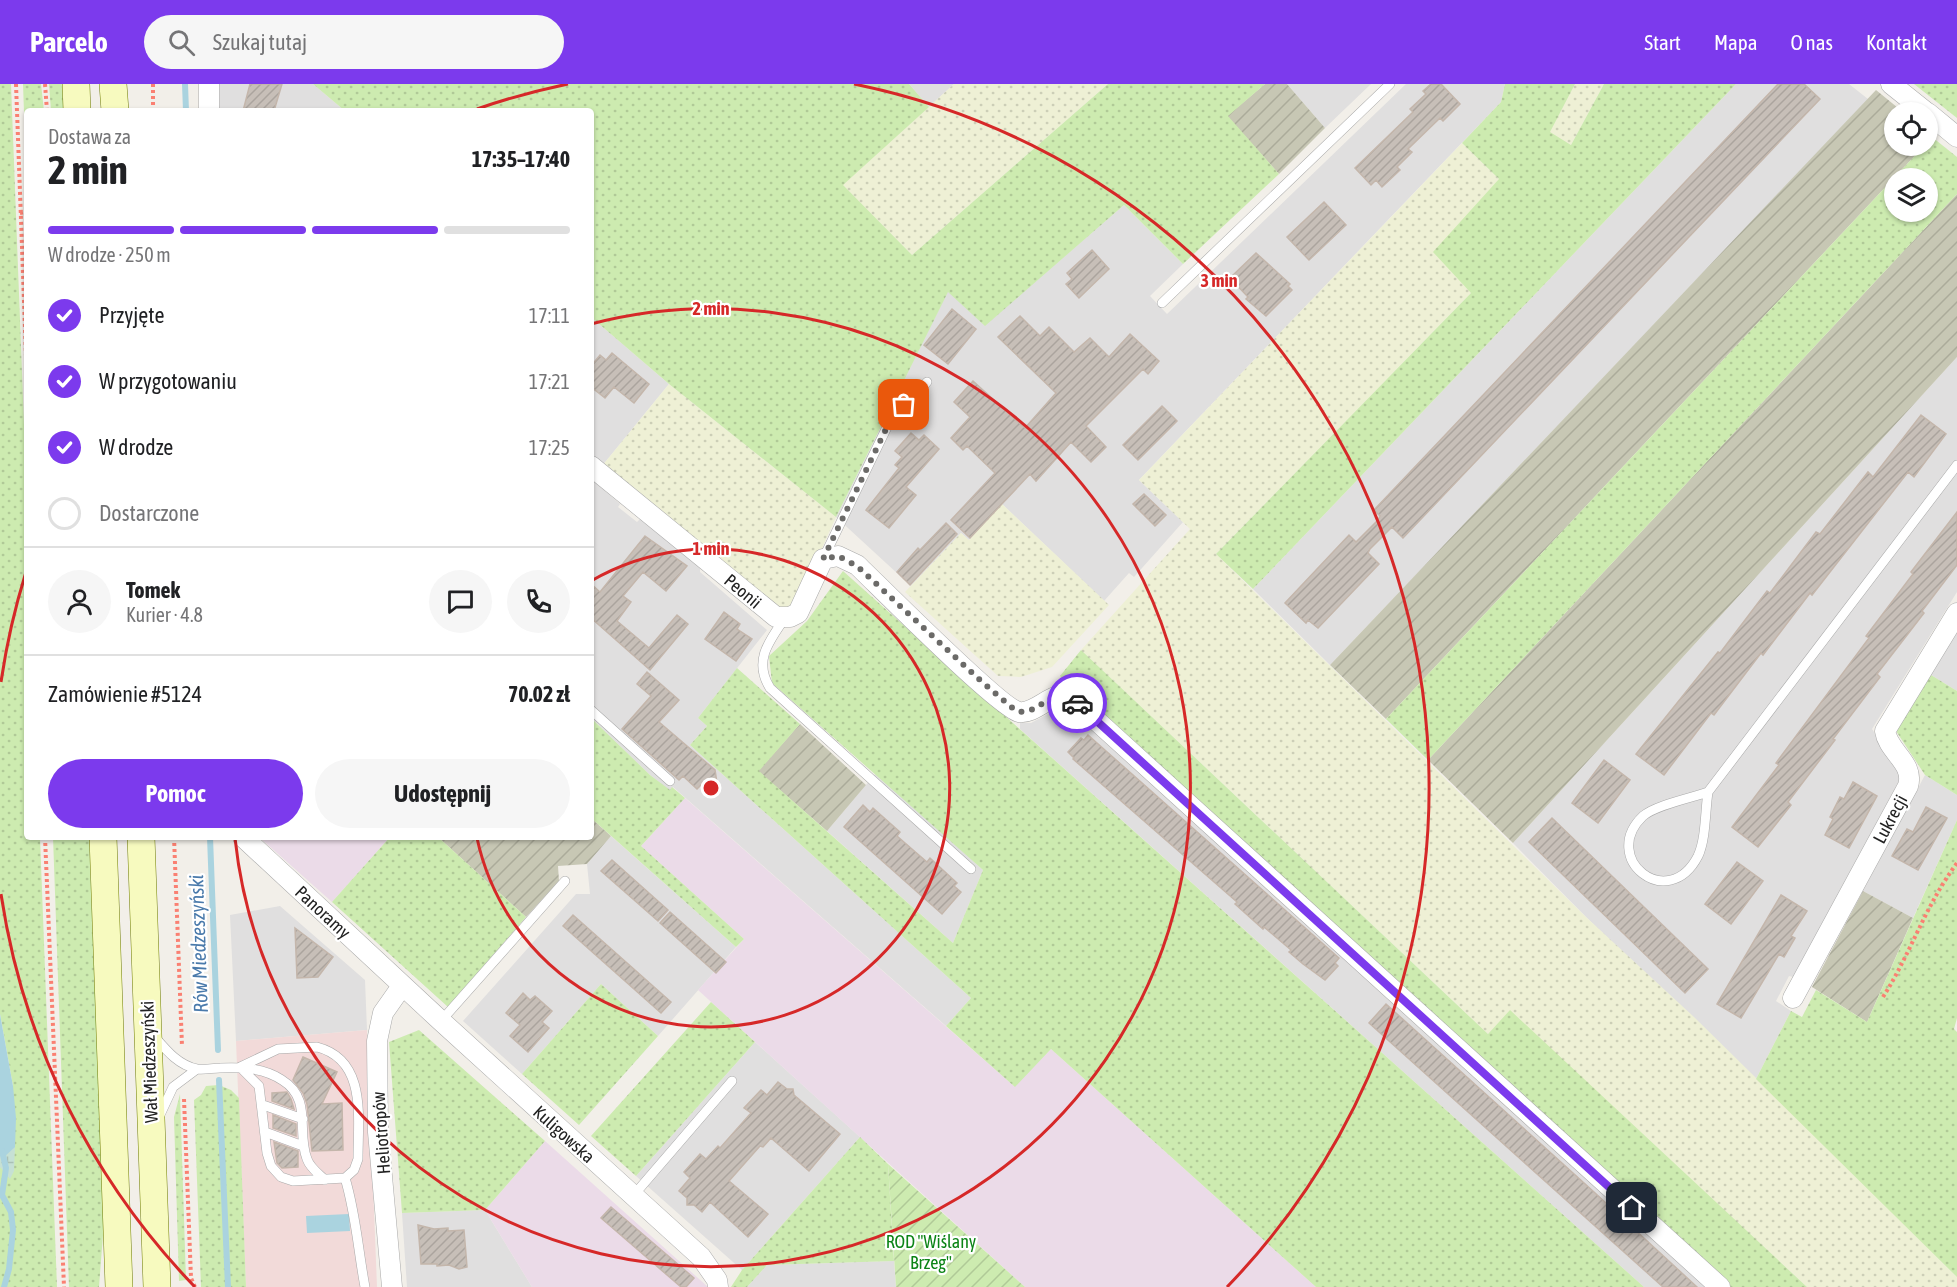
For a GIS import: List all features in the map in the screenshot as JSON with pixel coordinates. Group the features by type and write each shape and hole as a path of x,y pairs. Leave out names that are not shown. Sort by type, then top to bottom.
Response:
{"main road":[{"path":"76,84 77,108"},
{"path":"113,84 115,108"},
{"name":"Wał Miedzeszyński","path":"103,840 119,1287"},
{"name":"Wał Miedzeszyński","path":"141,840 157,1287"}],"street":[{"path":"209,84 209,108"},
{"path":"1891,84 1913,102"},
{"path":"1938,122 1957,137"},
{"name":"Peonii","path":"594,468 767,611 785,618"},
{"path":"785,618 798,613 804,604 823,559 838,556 857,566 1016,711 1028,711 1058,696 1076,702 1719,1287"},
{"name":"Lukrecji","path":"1793,998 1908,786 1909,771 1887,740 1886,731 1957,613"},
{"name":"Panoramy","path":"246,840 402,986"},
{"name":"Kuligowska","path":"402,986 701,1257 717,1280 718,1287"},
{"name":"Heliotropów","path":"392,1287 378,1132 377,1041 383,1013 402,986"}],"lane":[{"path":"1162,303 1390,84"},
{"path":"823,559 888,425 927,382"},
{"path":"1708,792 1645,815 1630,839 1629,854 1633,865 1639,871 1652,880 1668,882 1685,874 1699,853 1708,792 1957,465"},
{"path":"785,618 767,645 761,663 770,688 970,868"},
{"path":"594,713 670,781"},
{"path":"441,1022 565,881"},
{"path":"148,1028 174,1058 197,1069 240,1067 267,1072 289,1085 302,1101 303,1146 308,1161 325,1180"},
{"path":"317,1047 329,1050 344,1060 354,1076 358,1159 354,1170 345,1178 325,1180 293,1181 281,1176 271,1166 259,1086 240,1067 278,1049 317,1047"},
{"path":"152,1135 173,1087 197,1069"},
{"path":"633,1196 732,1081"},
{"path":"263,1105 303,1119"},
{"path":"265,1132 303,1146"},
{"path":"345,1178 354,1209 364,1287"}],"path":[{"path":"16,84 24,310"},
{"path":"45,84 47,108"},
{"path":"153,84 153,108"},
{"path":"20,213 24,212"},
{"path":"45,840 64,1287"},
{"path":"1883,997 1901,969 1924,915 1957,863"}],"shaded area":[{"path":"218,84 313,84 341,108 219,108"},
{"path":"909,84 954,84 929,107"},
{"path":"954,84 1108,84 912,255 842,185"},
{"path":"1265,84 1287,84 1325,128 1279,174 1227,116"},
{"path":"1287,84 1371,84 1325,128"},
{"path":"1406,84 1505,84 1501,102 1139,480 1183,522 1134,577 1129,573 1104,601 1002,504 969,540 961,533 911,586 836,517 948,291 985,325 1124,205 1183,264 1150,296 1167,314"},
{"path":"1575,84 1604,84 1571,145 1549,133"},
{"path":"1736,84 1849,84 1868,99 1330,665 1253,589"},
{"path":"1876,90 1891,102 1884,102 1884,156 1915,156 1903,168 1884,168 1884,189 1386,719 1330,665"},
{"path":"1462,143 1499,179 1471,293 1216,554 1587,918 1694,1017 1876,1196 1957,1277 1957,1287 1807,1287 1510,1011 1488,1034 1081,650 1190,529 1139,480"},
{"path":"1957,194 1957,357 1513,843 1428,760 1931,222 1938,222 1938,214"},
{"path":"594,320 669,384 602,466 594,460"},
{"path":"1957,357 1957,592 1872,729 1902,775 1793,977 1789,976 1776,1001 1791,1011 1756,1079 1587,918 1513,843"},
{"path":"669,384 836,517 798,602 785,608 772,605 602,466"},
{"path":"594,482 620,504 618,507 637,522 640,519 700,568 700,572 767,630 698,718 707,726 690,745 971,998 946,1026 673,787 670,791 594,721"},
{"path":"1002,504 1109,605 1052,667 1021,677 998,676 905,592 961,533 969,540"},
{"path":"1957,633 1957,691 1931,675"},
{"path":"1082,695 1731,1287 1644,1287 1020,729 1020,723 1031,723 1059,708 1068,709"},
{"path":"800,724 866,785 827,831 758,771"},
{"path":"876,773 983,870 953,943 827,831"},
{"path":"1925,775 1957,795 1957,820 1913,918 1863,891"},
{"path":"685,798 1014,1086 1051,1049 1316,1287 1025,1287 698,990 744,939 641,846"},
{"path":"594,821 611,836 587,864 558,866 559,881 526,917 441,840 594,840"},
{"path":"611,836 736,947 658,1036 601,984 522,1074 463,1021 576,894 590,894 587,864"},
{"path":"262,840 387,840 332,902"},
{"path":"1863,891 1913,918 1867,1022 1812,987"},
{"path":"280,906 365,980 367,1030 236,1041 230,915"},
{"path":"367,1030 377,1287 246,1287 236,1041"},
{"path":"755,1042 860,1137 742,1270 636,1176"},
{"path":"545,1141 708,1287 532,1287 485,1210"},
{"path":"485,1210 532,1287 407,1287 402,1213"},
{"path":"894,1261 896,1287 747,1287 767,1265"}],"green space":[{"path":"0,84 11,84 24,424 24,840 40,840 57,1287 0,1287 0,1155 13,1086 0,1014"},
{"path":"23,84 41,84 44,108 24,108 24,113"},
{"path":"49,84 62,84 64,108 51,108"},
{"path":"313,84 909,84 929,107 843,185 912,255 1108,84 1265,84 1228,116 1279,174 1183,264 1124,205 985,326 948,292 836,517 669,384 594,320 594,108 341,108"},
{"path":"1505,84 1575,84 1550,132 1571,145 1604,84 1736,84 1253,589 1216,554 1471,293 1433,252 1499,179 1462,143 1501,102"},
{"path":"1914,84 1957,84 1957,118"},
{"path":"1938,142 1957,157 1957,194 1938,214 1938,168 1903,168 1915,156 1938,156"},
{"path":"1884,189 1884,222 1931,222 1428,760 1386,719"},
{"path":"843,571 1644,1287 1316,1287 1051,1049 1015,1087 946,1026 971,998 690,745 707,726 698,718 737,668 800,724 759,771 953,943 983,870 772,683 769,656 807,621"},
{"path":"1081,650 1488,1034 1510,1010 1807,1287 1731,1287 1060,676"},
{"path":"1931,675 1957,691 1957,795 1925,775 1896,731"},
{"path":"594,721 650,775 670,790 672,787 685,798 641,846 744,939 736,947 594,821"},
{"path":"1957,820 1957,1018 1954,1029 1957,1032 1957,1277 1756,1079 1791,1011 1802,1017 1816,990 1867,1022"},
{"path":"53,840 89,840 104,1222 99,1287 69,1287"},
{"path":"387,840 441,840 526,917 448,1007 332,902"},
{"path":"601,984 658,1036 579,1125 522,1074"},
{"path":"711,1002 755,1042 636,1176 591,1136"},
{"path":"419,1030 545,1141 485,1210 402,1213 389,1042"},
{"path":"219,1085 231,1090 239,1098 246,1287 201,1287 194,1100 201,1095 206,1086"},
{"path":"180,1094 186,1280 179,1281 174,1117"},
{"path":"0,1131 2,1142 15,1147 14,1171 10,1179 0,1167"},
{"path":"860,1137 888,1164 894,1261 767,1265 747,1287 731,1287 742,1270"},
{"name":"ROD \"Wiślany Brzeg\"","path":"888,1164 1025,1287 896,1287"}],"water":[{"path":"0,1014 13,1086 16,1118 15,1147 3,1158 0,1155"},
{"path":"349,1214 350,1231 307,1233 306,1216"}],"building":[{"path":"250,84 282,84 275,108 244,108"},
{"path":"1431,84 1441,84 1460,104 1443,121 1440,118 1408,149 1412,152 1397,167 1400,170 1382,187 1376,180 1371,185 1355,168 1413,112 1410,109 1426,94 1423,91"},
{"path":"1778,84 1804,84 1820,99 1403,538 1392,527 1370,549 1368,553 1379,564 1318,628 1308,620 1306,623 1285,603 1349,535 1356,542 1378,520 1380,516 1374,510"},
{"path":"1324,202 1346,225 1309,260 1287,237"},
{"path":"1092,250 1109,269 1079,298 1066,284 1072,279 1067,273"},
{"path":"1256,253 1290,284 1288,286 1292,290 1266,316 1246,299 1248,297 1230,278"},
{"path":"952,309 976,329 948,364 924,345"},
{"path":"1020,316 1040,336 1049,327 1074,352 1090,338 1109,357 1130,334 1159,361 1148,374 1143,369 1086,426 1106,447 1091,462 1071,442 1036,481 1030,474 970,538 951,520 995,473 967,446 963,450 951,438 970,417 954,402 973,381 1025,428 1056,393 998,337"},
{"path":"612,353 649,384 634,403 614,387 605,398 594,389 594,362 600,355 606,360"},
{"path":"1162,406 1177,421 1138,460 1123,445"},
{"path":"1921,415 1946,434 1914,477 1908,472 1812,595 1810,593 1714,715 1711,713 1664,775 1636,754 1718,652 1720,653 1767,591 1770,593 1816,532 1820,534 1868,472 1873,477"},
{"path":"911,433 919,440 924,435 939,449 906,487 916,495 889,528 866,510 899,468 895,465 902,457 895,451"},
{"path":"1144,494 1166,515 1155,526 1133,504"},
{"path":"1957,512 1957,565 1877,674 1880,677 1788,802 1791,805 1758,847 1732,827 1779,765 1776,763 1869,638 1866,636 1913,574 1911,572"},
{"path":"946,523 957,534 910,585 897,572 918,548 920,550"},
{"path":"645,536 687,566 666,591 643,572 623,596 631,602 617,621 649,648 677,615 688,624 650,670 594,621 594,587 600,592"},
{"path":"724,612 740,624 737,629 752,639 736,661 705,639"},
{"path":"647,672 679,700 659,722 715,770 717,783 701,785 697,789 683,776 679,780 622,729 651,696 637,684"},
{"path":"1088,735 1339,958 1335,963 1338,966 1325,980 1289,952 1291,950 1264,927 1263,929 1235,904 1237,902 1073,759 1068,752 1081,738 1084,740"},
{"path":"1604,760 1630,780 1598,823 1572,803"},
{"path":"1853,782 1877,796 1849,848 1825,835 1833,819 1830,817 1840,797 1844,799"},
{"path":"863,805 870,812 873,808 900,832 897,836 927,862 930,858 957,883 954,886 961,892 942,914 844,827"},
{"path":"1926,807 1947,818 1918,870 1892,856 1907,829 1913,832"},
{"path":"1552,818 1708,969 1685,993 1529,842"},
{"path":"612,860 668,910 658,921 601,871"},
{"path":"1737,862 1763,881 1731,924 1705,904"},
{"path":"1781,895 1807,911 1791,936 1795,938 1784,957 1779,954 1741,1018 1717,1004"},
{"path":"670,912 726,962 716,973 660,923"},
{"path":"573,915 671,1002 661,1013 563,926"},
{"path":"295,928 333,957 318,977 297,978"},
{"path":"523,993 530,1000 535,996 552,1011 542,1022 549,1028 528,1052 510,1036 520,1025 506,1013"},
{"path":"1386,1004 1697,1287 1663,1287 1369,1023"},
{"path":"303,1057 337,1072 322,1104 342,1103 343,1150 312,1151 307,1104 303,1093 293,1080"},
{"path":"778,1082 787,1089 793,1089 794,1095 840,1134 809,1171 771,1138 763,1147 760,1146 729,1181 768,1214 748,1237 710,1202 702,1212 694,1205 687,1205 687,1198 679,1191 690,1178 684,1172 700,1154 706,1159 718,1146 720,1148 751,1113 744,1108 761,1090 767,1095"},
{"path":"287,1092 294,1109 272,1101 272,1093"},
{"path":"273,1115 296,1124 296,1136 273,1128"},
{"path":"274,1142 298,1151 298,1167 282,1168 277,1163"},
{"path":"611,1207 694,1278 686,1287 681,1287 601,1218"},
{"path":"418,1225 434,1229 448,1228 448,1231 464,1230 467,1267 459,1269 449,1265 421,1264"}],"waterway":[{"name":"Rów Miedzeszyński","path":"185,84 186,108"},
{"name":"Rów Miedzeszyński","path":"210,840 218,1050"},
{"name":"Rów Miedzeszyński","path":"219,1080 228,1287"},
{"path":"2,1151 6,1168 2,1195 11,1212 13,1230 9,1269 4,1287"}],"way so far":[{"path":"904,405 888,425 823,559 838,556 850,560 1000,699 1016,711 1028,711 1052,697 1061,695 1077,703"}],"route":[{"path":"1077,703 1632,1208"}]}
